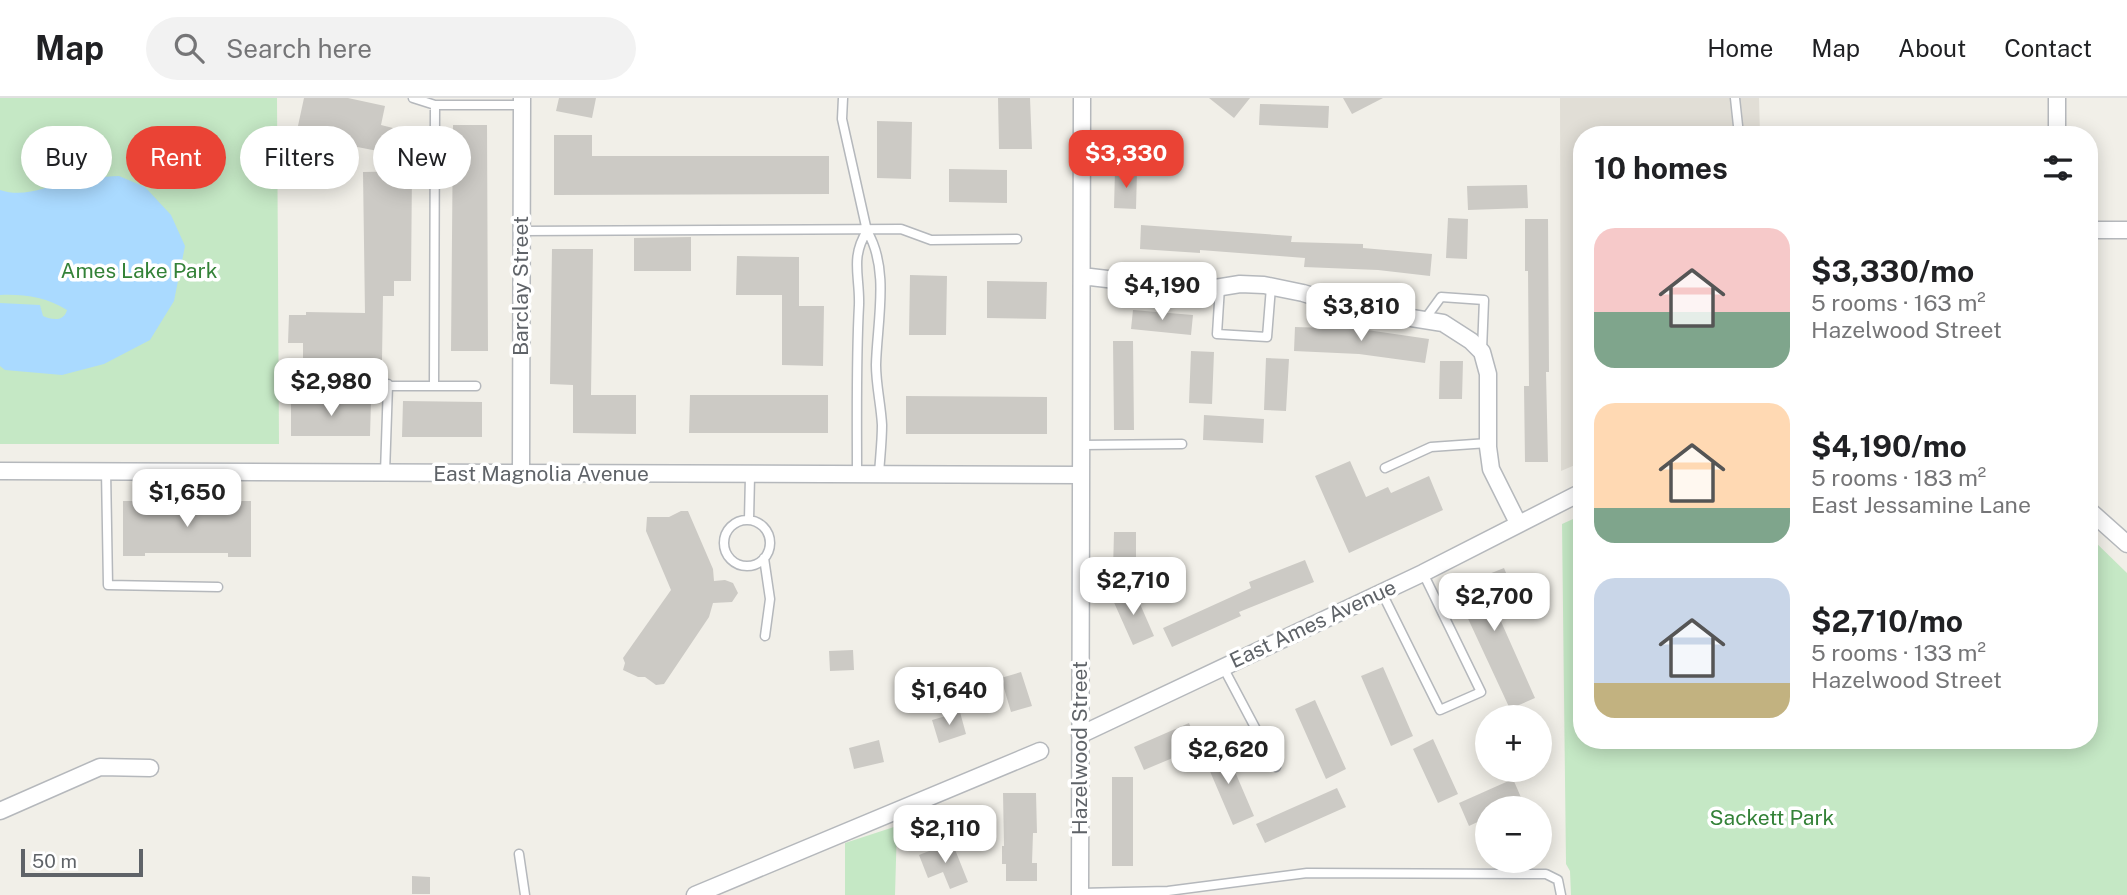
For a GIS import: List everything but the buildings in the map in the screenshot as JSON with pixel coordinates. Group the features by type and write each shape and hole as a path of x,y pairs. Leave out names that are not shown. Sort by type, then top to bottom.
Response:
{"street":[{"name":"Hazelwood Street","path":"1080,894 1082,98"},
{"path":"2057,98 2057,126"},
{"name":"Barclay Street","path":"521,473 522,102"},
{"path":"2098,230 2127,230"},
{"path":"1082,276 1167,289 1203,290 1240,284 1271,286 1355,309 1443,323 1471,341 1482,352 1488,374 1488,443 1491,469 1518,523"},
{"name":"East Magnolia Avenue","path":"0,471 1081,475"},
{"name":"East Ames Avenue","path":"1080,735 1423,573 1573,496"},
{"path":"2098,518 2127,544"},
{"path":"695,895 1040,751"},
{"path":"0,811 100,767 150,768"}],"lane":[{"path":"413,98 435,104 522,102"},
{"path":"843,98 842,119 867,231 876,246 880,309 876,367 882,427 879,474"},
{"path":"1735,98 1738,126"},
{"path":"434,385 435,104"},
{"path":"522,231 901,229 932,240 1017,239"},
{"path":"857,474 856,342 859,301 856,261 859,244 867,231"},
{"path":"1220,287 1217,334 1266,337 1271,286"},
{"path":"1425,320 1441,297 1484,300 1482,352"},
{"path":"385,473 388,384"},
{"path":"291,386 476,386"},
{"path":"1385,468 1431,447 1488,443"},
{"path":"1081,445 1182,444"},
{"path":"106,470 108,585 218,587"},
{"path":"749,520 750,475"},
{"path":"764,558 752,565 736,563 726,552 724,544 728,529 734,524 749,520 762,525 767,531 770,545 764,558 770,598 765,636"},
{"path":"1381,591 1440,710 1481,692 1423,573"},
{"path":"1223,667 1276,767"},
{"path":"519,854 525,895"},
{"path":"1080,894 1168,891 1307,873 1533,873 1546,874 1558,880 1561,895"}],"shaded area":[{"path":"1560,98 1759,98 1760,126 1573,126 1573,466 1561,471"}],"green space":[{"name":"Ames Lake Park","path":"0,98 277,98 277,126 240,126 240,189 278,189 279,444 0,444"},
{"name":"Sackett Park","path":"1573,519 1573,749 2098,749 2098,545 2127,573 2127,895 1571,895 1570,871 1566,864 1562,524"},
{"path":"897,826 895,895 845,895 845,843"}],"water":[{"path":"112,176 126,179 126,189 147,189 171,215 185,246 174,301 150,340 104,364 62,375 5,370 0,366 0,303 40,305 43,316 54,319 63,317 67,310 35,297 0,295 0,190 18,193 44,189 112,189"}]}
